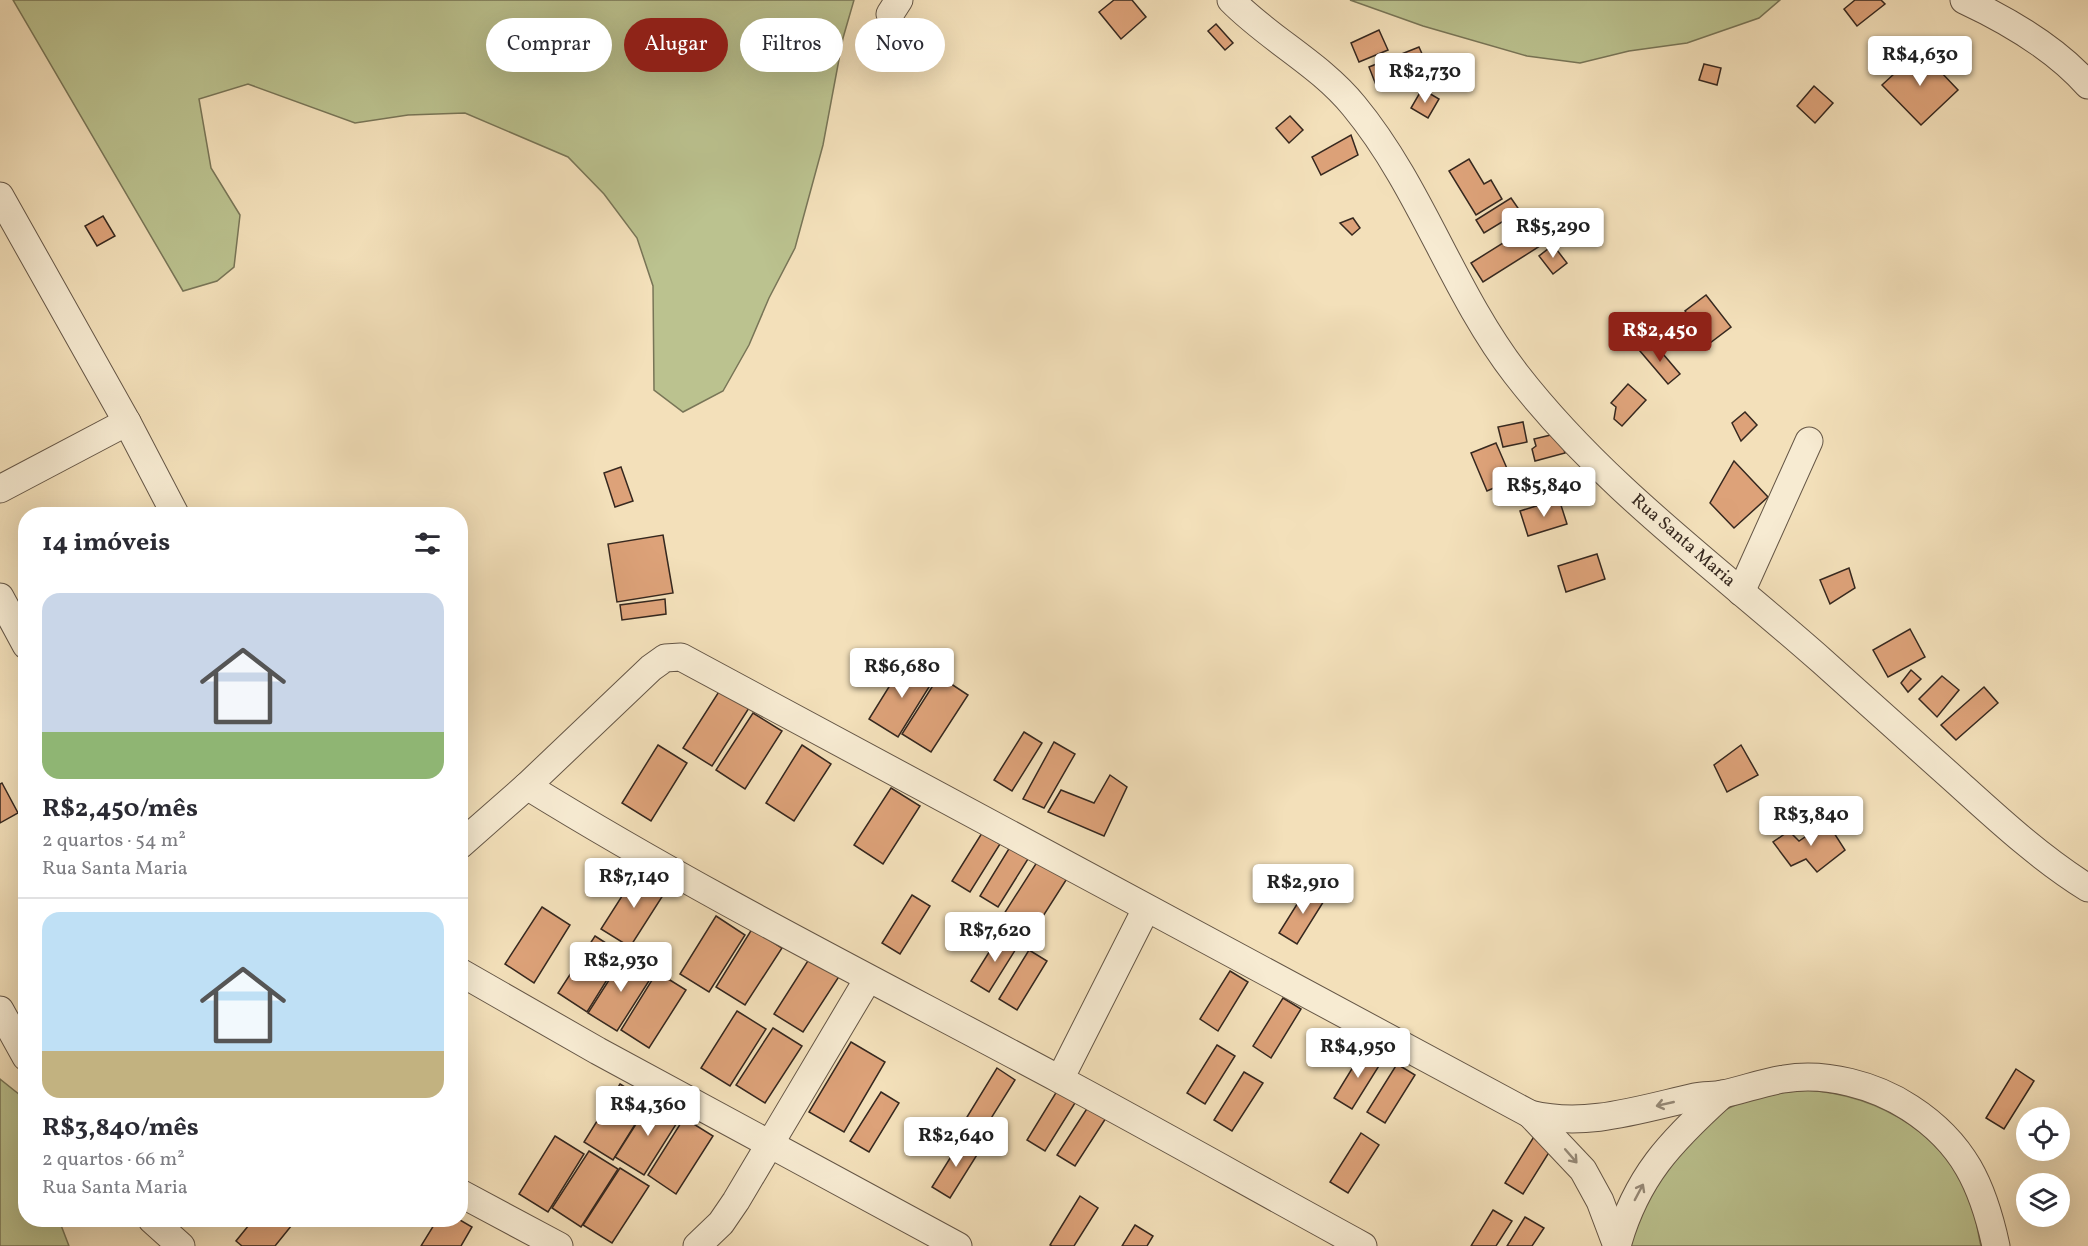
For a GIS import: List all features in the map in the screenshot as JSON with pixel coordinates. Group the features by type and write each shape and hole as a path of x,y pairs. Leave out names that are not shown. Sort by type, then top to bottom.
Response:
{"street":[{"name":"Rua Santa Maria","path":"1231,0 1353,104 1384,147 1490,336 1516,374 1592,459 1651,515 1742,592 2036,852 2088,888"},
{"path":"1964,0 2009,23 2043,46 2088,85"},
{"path":"0,196 127,422 171,507"},
{"path":"0,489 127,422"},
{"path":"1742,592 1809,441"},
{"path":"0,597 18,630"},
{"path":"468,838 527,786 651,668 665,658 681,657 1530,1114 1557,1120 1586,1120 1615,1116 1699,1096 1723,1094 1763,1083 1805,1077 1863,1087 1900,1102 1938,1130 1970,1168 1988,1208 1996,1246"},
{"path":"527,786 581,819 868,979 1060,1079 1363,1246"},
{"path":"1060,1079 1146,909"},
{"path":"468,978 957,1246"},
{"path":"697,1246 721,1223 868,979"},
{"path":"0,1010 18,1043"},
{"path":"1617,1246 1623,1224 1637,1196 1665,1150 1723,1094"},
{"path":"1530,1114 1583,1170 1600,1201 1617,1246"},
{"path":"468,1197 559,1246"},
{"path":"160,1227 181,1246"}],"green space":[{"path":"13,0 854,0 843,38 843,18 740,18 740,72 837,72 823,145 795,248 769,298 749,345 723,391 683,412 654,390 653,286 637,238 604,194 568,157 465,113 408,115 355,123 248,84 199,99 211,168 240,215 234,267 217,281 183,291"},
{"path":"1350,0 1780,0 1759,18 1687,43 1629,51 1580,63 1527,56 1423,26"},
{"path":"0,1079 18,1093 18,1227 62,1227 69,1246 0,1246"},
{"path":"1807,1090 1861,1100 1909,1124 1930,1141 1948,1161 1963,1184 1974,1214 1981,1246 1629,1246 1647,1188 1722,1111 1742,1102 1785,1092"}],"building":[{"path":"1114,0 1132,0 1146,17 1121,39 1099,12"},
{"path":"1855,0 1881,0 1885,4 1857,26 1844,9"},
{"path":"1216,24 1233,43 1225,50 1208,31"},
{"path":"1379,30 1388,50 1359,62 1351,43"},
{"path":"1419,47 1427,65 1376,85 1369,67"},
{"path":"1920,50 1958,90 1921,125 1882,85"},
{"path":"1704,64 1721,68 1717,85 1699,80"},
{"path":"1814,86 1833,103 1815,123 1797,106"},
{"path":"1422,89 1439,99 1428,118 1411,108"},
{"path":"1290,116 1303,130 1289,143 1276,128"},
{"path":"1351,135 1358,155 1321,175 1312,157"},
{"path":"1469,159 1484,184 1491,180 1502,199 1476,215 1449,171"},
{"path":"1511,198 1520,211 1484,233 1476,220"},
{"path":"103,216 115,236 97,246 85,226"},
{"path":"1353,218 1360,228 1352,235 1340,223"},
{"path":"1540,220 1551,239 1483,282 1471,263"},
{"path":"1553,245 1567,263 1553,274 1539,256"},
{"path":"1706,295 1731,327 1710,343 1685,311"},
{"path":"1652,341 1680,374 1668,384 1640,351"},
{"path":"1628,384 1646,400 1622,426 1614,419 1616,407 1611,403"},
{"path":"1745,412 1757,425 1741,441 1732,423"},
{"path":"1523,422 1527,442 1503,447 1498,427"},
{"path":"1559,433 1565,453 1535,461 1532,449 1536,446 1534,439"},
{"path":"1496,443 1512,480 1487,491 1471,453"},
{"path":"1734,461 1768,497 1734,528 1710,503"},
{"path":"621,467 633,501 615,507 604,473"},
{"path":"1559,499 1567,524 1528,536 1520,511"},
{"path":"663,535 673,593 617,602 608,544"},
{"path":"1597,554 1605,579 1566,592 1558,566"},
{"path":"1849,568 1855,588 1830,604 1820,580"},
{"path":"665,599 666,614 622,620 620,605"},
{"path":"1910,629 1925,657 1888,677 1873,650"},
{"path":"905,661 934,679 898,737 869,719"},
{"path":"1911,670 1921,679 1908,692 1901,683"},
{"path":"939,676 968,695 931,752 902,734"},
{"path":"1942,676 1959,690 1937,717 1919,699"},
{"path":"1984,687 1998,703 1956,740 1941,725"},
{"path":"720,690 749,708 712,766 683,748"},
{"path":"753,713 782,731 745,789 716,770"},
{"path":"1024,732 1042,743 1012,791 994,780"},
{"path":"1054,742 1075,754 1044,808 1023,799"},
{"path":"658,745 687,763 651,821 622,803"},
{"path":"802,745 831,764 794,821 766,803"},
{"path":"1741,745 1758,775 1727,792 1714,765"},
{"path":"1110,775 1127,787 1104,836 1048,812 1061,790 1094,803"},
{"path":"2,783 18,813 0,823 0,784"},
{"path":"891,788 920,806 883,864 854,845"},
{"path":"1827,822 1845,850 1817,872 1806,859 1791,866 1773,842 1789,831 1799,841"},
{"path":"982,833 1000,844 970,892 952,881"},
{"path":"1010,847 1028,859 998,907 980,896"},
{"path":"1039,859 1068,877 1031,935 1002,917"},
{"path":"638,871 667,889 630,947 601,929"},
{"path":"1309,885 1327,896 1297,944 1279,933"},
{"path":"912,895 930,906 900,954 882,943"},
{"path":"542,907 570,925 534,983 505,964"},
{"path":"716,916 745,935 709,992 680,974"},
{"path":"752,929 782,948 745,1005 716,987"},
{"path":"1001,933 1019,944 989,992 971,981"},
{"path":"595,936 623,954 587,1012 558,993"},
{"path":"1029,950 1047,961 1017,1010 999,999"},
{"path":"625,955 654,973 617,1031 588,1013"},
{"path":"811,956 840,975 803,1032 774,1014"},
{"path":"1230,971 1248,982 1218,1031 1200,1019"},
{"path":"657,972 686,990 649,1048 621,1030"},
{"path":"1283,998 1301,1009 1271,1058 1253,1046"},
{"path":"737,1011 766,1029 730,1086 701,1068"},
{"path":"773,1028 802,1046 765,1103 736,1085"},
{"path":"851,1042 885,1062 844,1132 809,1112"},
{"path":"1217,1045 1235,1056 1205,1104 1187,1093"},
{"path":"1364,1049 1382,1061 1352,1109 1334,1098"},
{"path":"1397,1064 1415,1075 1385,1123 1367,1112"},
{"path":"997,1068 1015,1080 985,1128 967,1117"},
{"path":"2016,1069 2034,1081 2004,1129 1986,1118"},
{"path":"1244,1072 1263,1083 1232,1131 1214,1120"},
{"path":"620,1084 649,1102 613,1160 584,1142"},
{"path":"1057,1091 1075,1103 1045,1151 1027,1140"},
{"path":"881,1092 899,1103 869,1152 850,1141"},
{"path":"652,1099 680,1118 644,1175 615,1157"},
{"path":"1088,1107 1106,1118 1075,1166 1057,1155"},
{"path":"684,1118 713,1136 676,1194 648,1175"},
{"path":"1361,1133 1379,1145 1348,1193 1330,1182"},
{"path":"1535,1135 1553,1146 1523,1194 1505,1183"},
{"path":"555,1136 584,1154 548,1212 519,1194"},
{"path":"962,1139 980,1150 950,1198 932,1187"},
{"path":"589,1151 618,1169 581,1227 552,1208"},
{"path":"620,1168 649,1186 612,1243 583,1225"},
{"path":"1080,1196 1098,1208 1074,1246 1050,1245"},
{"path":"1493,1210 1512,1221 1496,1246 1471,1246"},
{"path":"1525,1217 1544,1228 1532,1246 1507,1246"},
{"path":"468,1225 472,1227 461,1246 421,1246 433,1227 468,1227"},
{"path":"1135,1225 1153,1236 1147,1246 1122,1246"},
{"path":"247,1227 290,1227 275,1246 242,1246 236,1241"}]}
